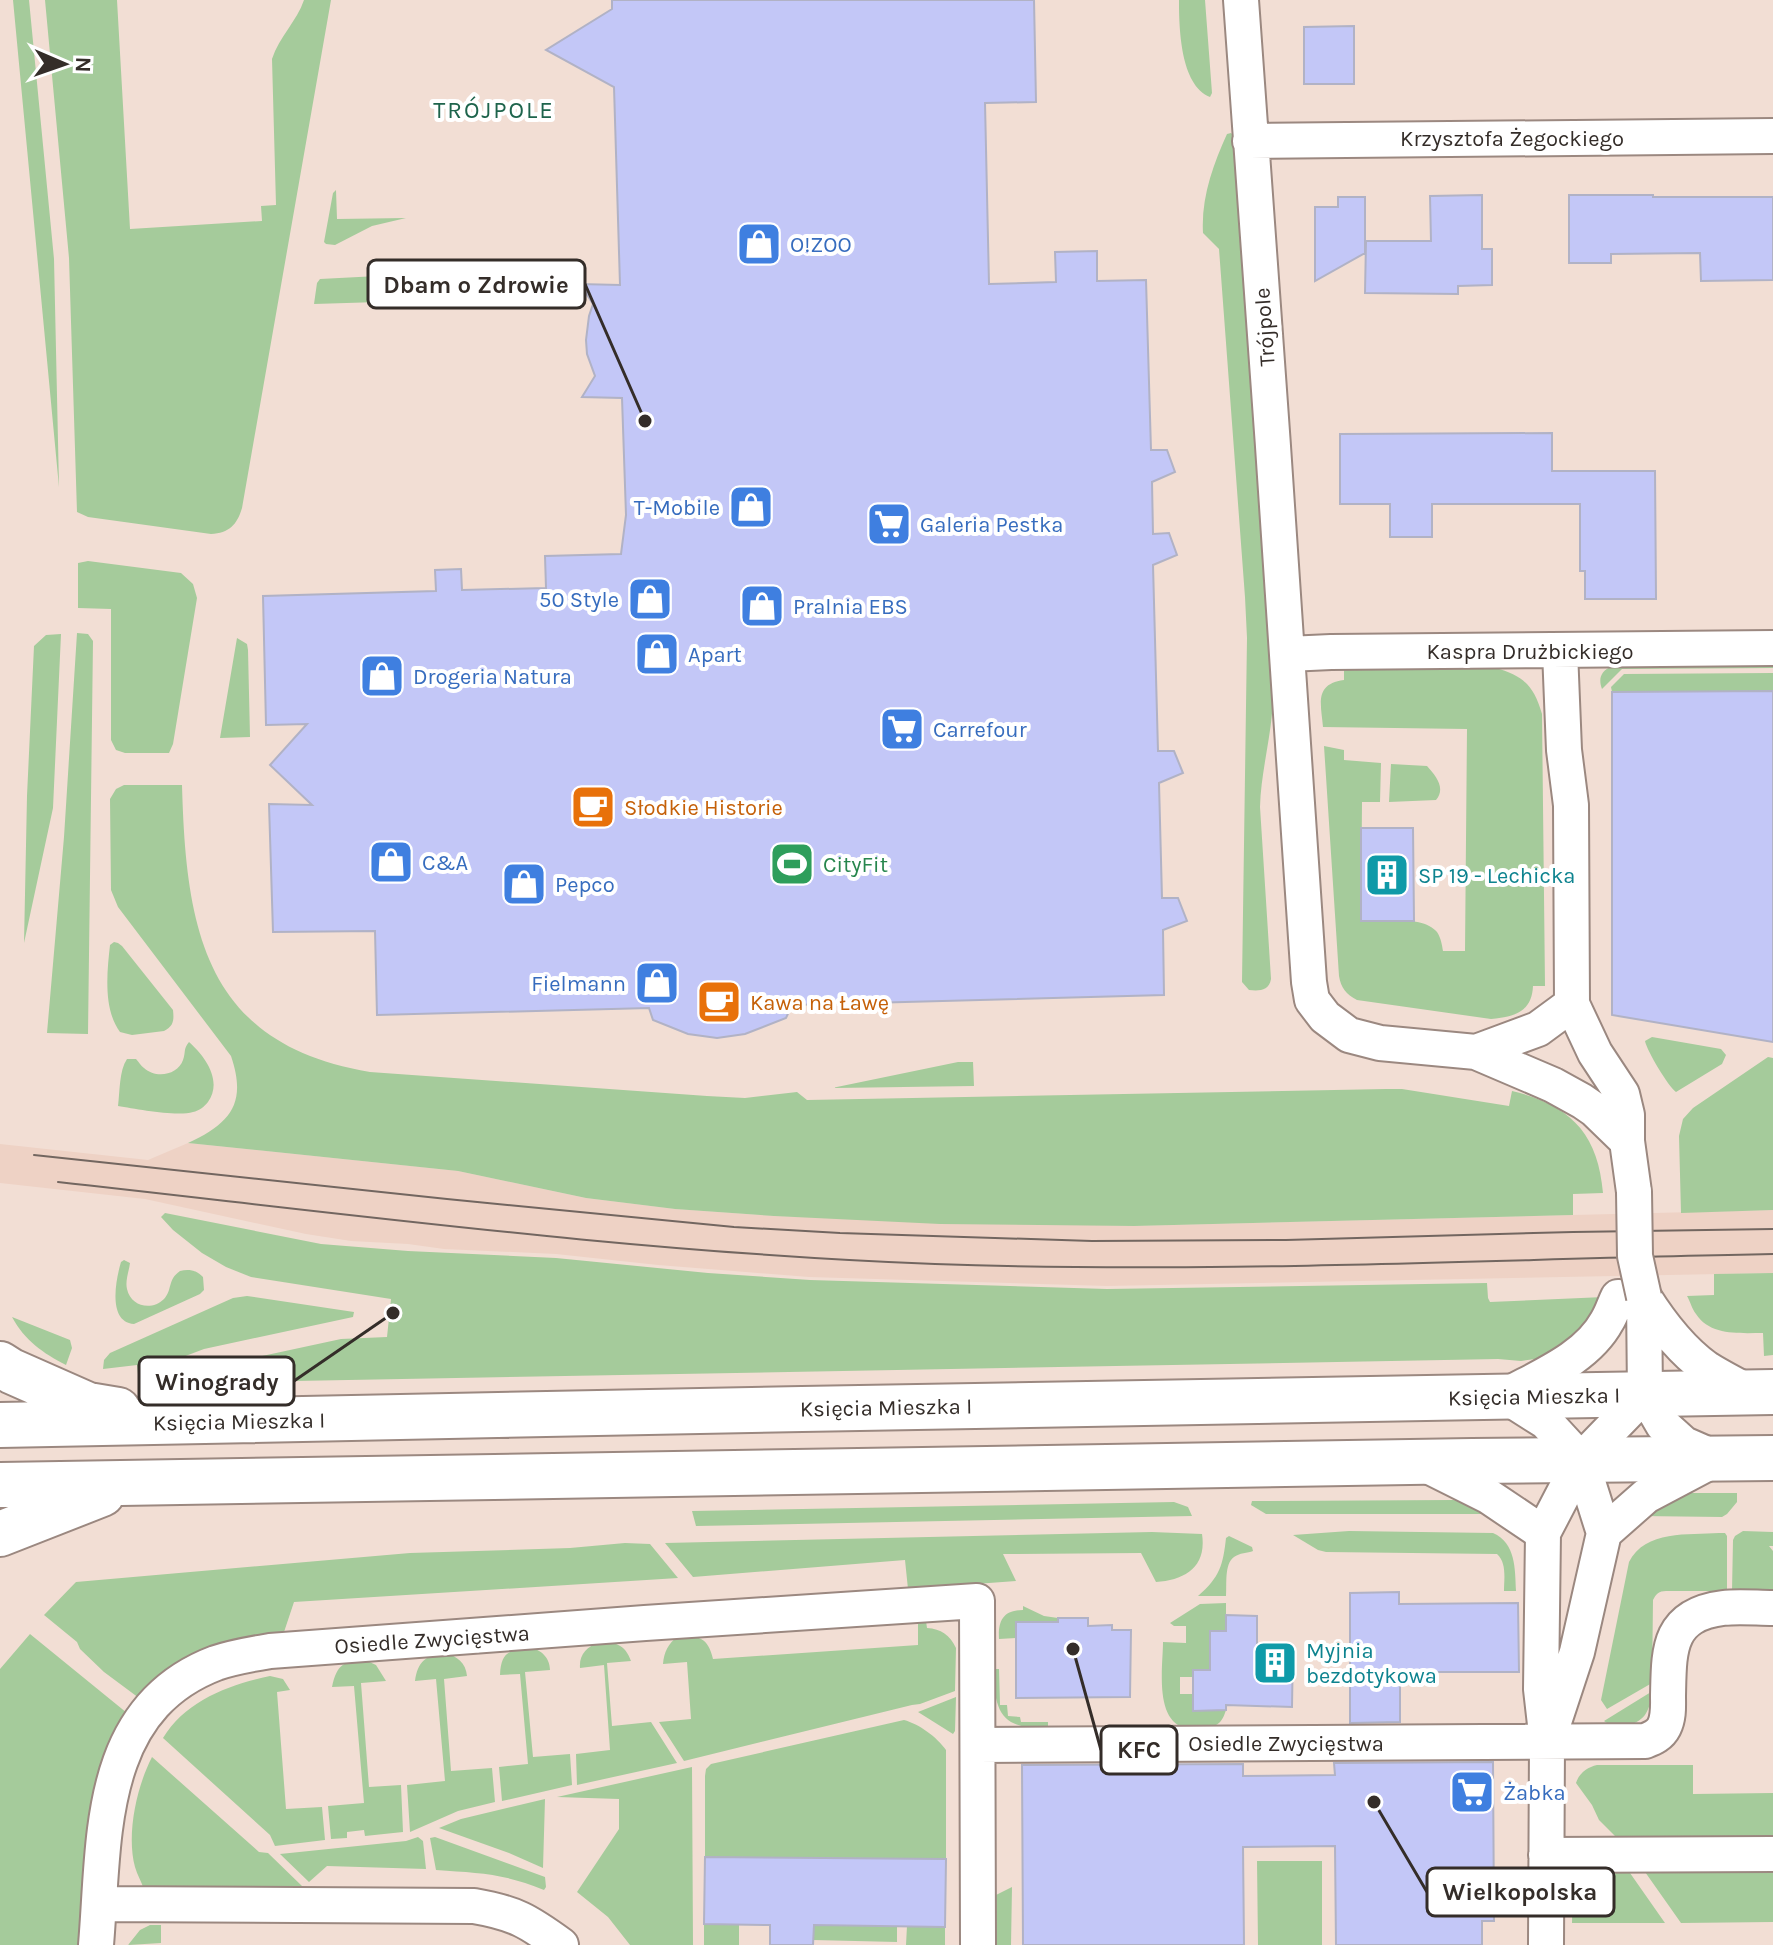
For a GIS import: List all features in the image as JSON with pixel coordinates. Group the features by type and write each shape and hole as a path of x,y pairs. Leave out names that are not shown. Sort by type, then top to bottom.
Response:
{"street":[{"name":"Trójpole","path":"1241,0 1312,1000 1325,1017 1349,1035 1380,1043 1476,1052"},
{"name":"Krzysztofa Żegockiego","path":"1250,141 1773,136"},
{"name":"Kaspra Drużbickiego","path":"1288,654 1773,648"},
{"path":"1560,651 1564,750 1571,805 1572,1004 1595,1053 1622,1094 1627,1115 1634,1192 1635,1256 1631,1297 1645,1394 1663,1425 1684,1444 1716,1458"},
{"path":"1476,1052 1538,1029 1572,1004"},
{"path":"1476,1052 1582,1101 1627,1141"},
{"path":"1631,1297 1707,1369 1762,1393"},
{"path":"1547,1742 1577,1652 1604,1533 1581,1460 1546,1422 1505,1396 1579,1354 1631,1297"},
{"path":"0,1364 88,1405 180,1421"},
{"name":"Księcia Mieszka I","path":"0,1425 1762,1393"},
{"path":"1546,1945 1547,1742 1541,1689 1543,1533 1581,1460 1645,1394"},
{"path":"1604,1533 1646,1496 1716,1458"},
{"path":"0,1485 1773,1458"},
{"path":"1420,1462 1488,1496 1543,1533"},
{"path":"0,1534 128,1484"},
{"name":"Osiedle Zwycięstwa","path":"96,1945 107,1810 124,1750 141,1719 164,1695 199,1671 239,1656 270,1651 656,1622 977,1601 978,1745 1626,1742 1656,1737 1664,1728 1668,1715 1670,1650 1679,1630 1703,1613 1721,1608 1773,1608"},
{"path":"978,1745 978,1945"},
{"path":"1546,1855 1773,1854"},
{"path":"100,1904 474,1906 512,1914 531,1923 561,1945"}],"shaded area":[{"path":"188,1143 458,1171 586,1198 675,1209 774,1216 1134,1226 1773,1210 1773,1273 1107,1286 809,1277 556,1254 351,1241 145,1199 0,1183 0,1144 148,1160"}],"green space":[{"path":"13,0 29,0 54,259 59,487"},
{"path":"45,0 117,0 130,229 262,221 261,206 276,205 272,59 304,0 331,0 242,508 235,523 223,532 211,534 88,517 77,512 69,258"},
{"path":"1179,0 1205,0 1210,97 1192,81 1187,68 1181,39"},
{"path":"1231,133 1273,698 1260,807 1271,979 1266,988 1256,990 1249,990 1242,982 1245,597 1219,249 1203,233 1209,182 1227,134"},
{"path":"336,190 337,219 406,218 372,226 335,245 326,244 333,193"},
{"path":"378,276 379,302 314,304 320,279"},
{"path":"88,561 181,573 193,584 197,598 169,753 125,753 116,750 111,740 111,609 78,608 78,563"},
{"path":"77,633 88,634 93,641 88,1034 47,1033"},
{"path":"61,634 53,808 24,943 34,646 46,635"},
{"path":"237,638 247,644 248,650 250,737 220,738"},
{"path":"1773,665 1773,668 1622,669 1602,689 1600,681 1605,670 1612,666"},
{"path":"1495,668 1513,674 1526,683 1542,714 1545,986 1533,986 1529,1002 1520,1012 1491,1019 1357,1000 1345,990 1339,976 1324,746 1344,750 1344,760 1381,763 1380,802 1362,802 1361,921 1422,923 1437,932 1443,951 1465,951 1467,729 1323,727 1321,703 1324,691 1334,682 1344,680 1344,669"},
{"path":"1773,673 1773,691 1612,692 1611,687 1624,674"},
{"path":"1391,764 1427,766 1440,787 1439,796 1436,800 1389,802"},
{"path":"124,785 182,785 190,887 200,932 216,973 239,1008 272,1036 315,1058 370,1072 745,1098 797,1092 807,1100 1402,1089 1509,1106 1512,1091 1550,1104 1577,1125 1595,1154 1603,1193 1573,1194 1573,1215 1134,1226 940,1224 675,1209 586,1198 458,1171 188,1143 215,1128 232,1110 236,1099 236,1072 231,1056 118,907 111,890 110,799 116,789"},
{"path":"114,942 122,946 173,1010 173,1022 164,1031 132,1035 120,1032 111,1012 108,990 110,945"},
{"path":"1652,1037 1721,1049 1726,1055 1722,1064 1676,1092 1663,1076 1647,1046 1645,1041"},
{"path":"189,1042 201,1054 213,1077 212,1094 204,1107 177,1114 118,1106 121,1075 127,1059 136,1059 154,1074 166,1074 180,1065"},
{"path":"1768,1057 1773,1058 1773,1210 1681,1213 1679,1136 1683,1119 1693,1108"},
{"path":"958,1062 973,1062 974,1086 832,1088"},
{"path":"165,1213 321,1244 556,1258 810,1280 1107,1289 1487,1283 1490,1302 1604,1297 1586,1333 1542,1358 1521,1361 184,1383 183,1375 216,1366 341,1339 387,1337 391,1299 251,1277 202,1253 173,1230 161,1217"},
{"path":"124,1260 130,1263 126,1283 129,1295 142,1305 154,1305 164,1299 173,1278 180,1271 192,1271 203,1277 204,1290 134,1324 125,1321 120,1316 116,1299 119,1269"},
{"path":"1773,1273 1773,1355 1764,1356 1763,1333 1717,1330 1702,1321 1687,1296 1714,1295 1714,1274"},
{"path":"247,1296 354,1312 353,1317 204,1349 138,1374 137,1365 103,1369 104,1360 110,1353 233,1298"},
{"path":"12,1317 70,1340 72,1348 66,1365 35,1346"},
{"path":"1684,1493 1737,1493 1737,1502 1722,1517 1640,1516"},
{"path":"1252,1501 1470,1502 1499,1514 1266,1514 1251,1505"},
{"path":"1174,1502 1188,1507 1192,1516 696,1526 692,1511"},
{"path":"1349,1531 1493,1533 1501,1537 1510,1550 1516,1591 1504,1591 1504,1566 1497,1554 1326,1552 1293,1535"},
{"path":"1743,1531 1773,1532 1773,1546 1769,1546 1773,1551 1773,1592 1732,1591 1733,1540"},
{"path":"1152,1532 1202,1534 1201,1555 1192,1570 1167,1581 1156,1582 1141,1553 1003,1554 1016,1581 908,1589 905,1560 693,1577 665,1543"},
{"path":"1725,1533 1727,1591 1666,1591 1657,1595 1653,1600 1652,1683 1607,1709 1601,1700 1629,1562 1636,1552 1657,1539"},
{"path":"1229,1536 1252,1547 1253,1551 1231,1560 1227,1570 1226,1596 1198,1596 1219,1570"},
{"path":"650,1544 678,1578 294,1602 283,1635 139,1698 104,1672 80,1649 77,1642 44,1615 76,1582 410,1553 570,1548"},
{"path":"1226,1603 1226,1631 1210,1632 1210,1670 1193,1670 1192,1677 1180,1677 1180,1694 1193,1694 1193,1710 1226,1710 1216,1725 1185,1728 1168,1715 1164,1704 1163,1642 1186,1643 1186,1626 1170,1623 1200,1604"},
{"path":"1023,1606 1044,1616 1058,1618 1058,1622 1016,1622 1016,1638 999,1639 1003,1618 1011,1612 1023,1610"},
{"path":"918,1620 926,1621 927,1628 944,1634 956,1648 955,1691 920,1704 684,1761 659,1722 691,1719 687,1662 663,1664 667,1648 678,1636 702,1639 713,1659 918,1645"},
{"path":"30,1634 127,1713 81,1945 0,1945 0,1669"},
{"path":"599,1642 619,1645 631,1661 607,1663 612,1726 651,1722 677,1763 577,1785 576,1754 610,1750 604,1665 580,1668 585,1652"},
{"path":"530,1648 544,1655 550,1670 525,1672 533,1757 570,1754 572,1785 502,1801 499,1767 528,1764 520,1674 500,1675 502,1661 508,1654"},
{"path":"445,1653 460,1661 467,1676 444,1679 451,1771 492,1768 495,1802 458,1811 410,1832 407,1785 445,1781 436,1679 415,1681 424,1660"},
{"path":"365,1660 376,1665 386,1681 361,1683 369,1787 401,1785 403,1832 365,1836 364,1830 347,1832 347,1838 331,1839 328,1806 364,1803 354,1686 332,1687 342,1665"},
{"path":"994,1669 999,1669 1000,1705 1007,1705 1008,1716 1020,1717 1021,1722 1048,1722 1048,1729 1020,1726 1003,1715 996,1697"},
{"path":"270,1676 283,1679 290,1690 277,1692 286,1809 322,1807 325,1840 275,1846 270,1835 163,1738 172,1725 196,1704 224,1689"},
{"path":"1651,1692 1648,1710 1637,1722 1616,1725 1604,1721"},
{"path":"956,1697 953,1734 918,1712"},
{"path":"904,1720 927,1732 946,1750 946,1859 705,1857 705,1776 711,1764"},
{"path":"152,1757 259,1852 268,1853 303,1887 298,1893 144,1890 133,1854 132,1825 142,1782"},
{"path":"1597,1765 1693,1765 1693,1794 1773,1793 1773,1839 1617,1838 1599,1820 1576,1783 1584,1771"},
{"path":"692,1767 693,1945 630,1945 608,1917 577,1892 619,1829 619,1799 557,1797"},
{"path":"545,1799 543,1868 439,1828 461,1819"},
{"path":"418,1837 423,1841 426,1869 327,1866 309,1882 280,1854 406,1841"},
{"path":"435,1837 545,1877 546,1887 544,1890 490,1875 436,1870 430,1838"},
{"path":"1257,1861 1322,1861 1322,1945 1258,1945"},
{"path":"1773,1861 1773,1922 1681,1923 1638,1862"},
{"path":"1623,1863 1665,1923 1572,1923 1573,1871"},
{"path":"1012,1887 1011,1945 990,1945 992,1902 996,1895"},
{"path":"704,1924 739,1924 739,1945 704,1945"},
{"path":"150,1925 161,1925 161,1943 128,1945 140,1930"},
{"path":"813,1925 897,1926 897,1942 813,1940"},
{"path":"907,1926 945,1927 945,1945 906,1945"}],"building":[{"name":"Galeria Pestka","path":"612,0 1034,0 1036,102 985,103 989,284 1056,282 1055,252 1097,251 1097,281 1146,280 1151,450 1167,450 1175,472 1152,482 1153,534 1169,533 1177,555 1153,565 1158,751 1174,751 1183,773 1159,783 1162,898 1178,898 1187,921 1163,930 1164,995 792,1005 786,1018 745,1034 717,1038 688,1034 653,1020 649,1008 377,1015 375,931 273,932 269,804 312,805 270,765 307,724 266,725 263,596 436,591 435,570 461,569 462,590 546,588 545,556 621,554 626,515 622,398 582,397 595,376 587,354 586,340 593,304 580,284 620,285 614,87 546,50 612,9"},
{"path":"1354,26 1354,84 1304,84 1304,27"},
{"path":"1482,195 1482,249 1492,249 1492,285 1458,286 1458,294 1365,293 1366,241 1431,241 1430,196"},
{"path":"1569,195 1773,197 1773,280 1701,281 1700,253 1611,254 1611,263 1569,263"},
{"path":"1338,197 1365,197 1365,253 1315,281 1315,207 1338,207"},
{"path":"1552,433 1552,471 1655,471 1656,599 1585,599 1585,571 1580,571 1580,504 1432,504 1432,537 1390,537 1390,504 1340,504 1340,434"},
{"path":"1773,691 1773,1042 1612,1015 1612,692"},
{"name":"SP 19 - Lechicka","path":"1361,828 1413,828 1414,921 1361,921"},
{"path":"1399,1592 1399,1604 1518,1603 1519,1672 1400,1672 1400,1722 1350,1723 1350,1593"},
{"path":"1226,1615 1257,1616 1257,1645 1293,1646 1292,1707 1226,1705 1226,1710 1193,1711 1193,1670 1210,1670 1210,1631 1226,1631"},
{"path":"1058,1618 1088,1618 1088,1626 1112,1625 1112,1630 1131,1630 1130,1697 1016,1698 1016,1622 1058,1622"},
{"path":"1493,1762 1494,1921 1482,1921 1482,1945 1336,1945 1335,1846 1243,1847 1244,1945 1023,1945 1022,1765 1243,1764 1243,1776 1335,1775 1334,1763"},
{"path":"705,1857 946,1859 945,1927 814,1925 813,1945 770,1945 770,1925 704,1924"}],"tram line":[{"path":"34,1155 734,1227 840,1233 1092,1241 1286,1240 1773,1229"},
{"path":"58,1182 605,1242 935,1264 1249,1267 1773,1254"}],"place":[{"name":"O!ZOO","path":"759,244"},
{"name":"Dbam o Zdrowie","path":"645,421"},
{"name":"T-Mobile","path":"751,507"},
{"name":"Galeria Pestka","path":"889,524"},
{"name":"50 Style","path":"650,599"},
{"name":"Pralnia EBS","path":"762,606"},
{"name":"Apart","path":"657,654"},
{"name":"Drogeria Natura","path":"382,676"},
{"name":"Carrefour","path":"902,729"},
{"name":"Słodkie Historie","path":"593,807"},
{"name":"C&A","path":"391,862"},
{"name":"CityFit","path":"792,864"},
{"name":"SP 19 - Lechicka","path":"1387,875"},
{"name":"Pepco","path":"524,884"},
{"name":"Fielmann","path":"657,983"},
{"name":"Kawa na Ławę","path":"719,1002"},
{"name":"Winogrady","path":"393,1313"},
{"name":"KFC","path":"1073,1649"},
{"name":"Myjnia bezdotykowa","path":"1275,1663"},
{"name":"Żabka","path":"1472,1792"},
{"name":"Wielkopolska","path":"1374,1802"}],"district":[{"name":"TRÓJPOLE","path":"494,110"}]}
